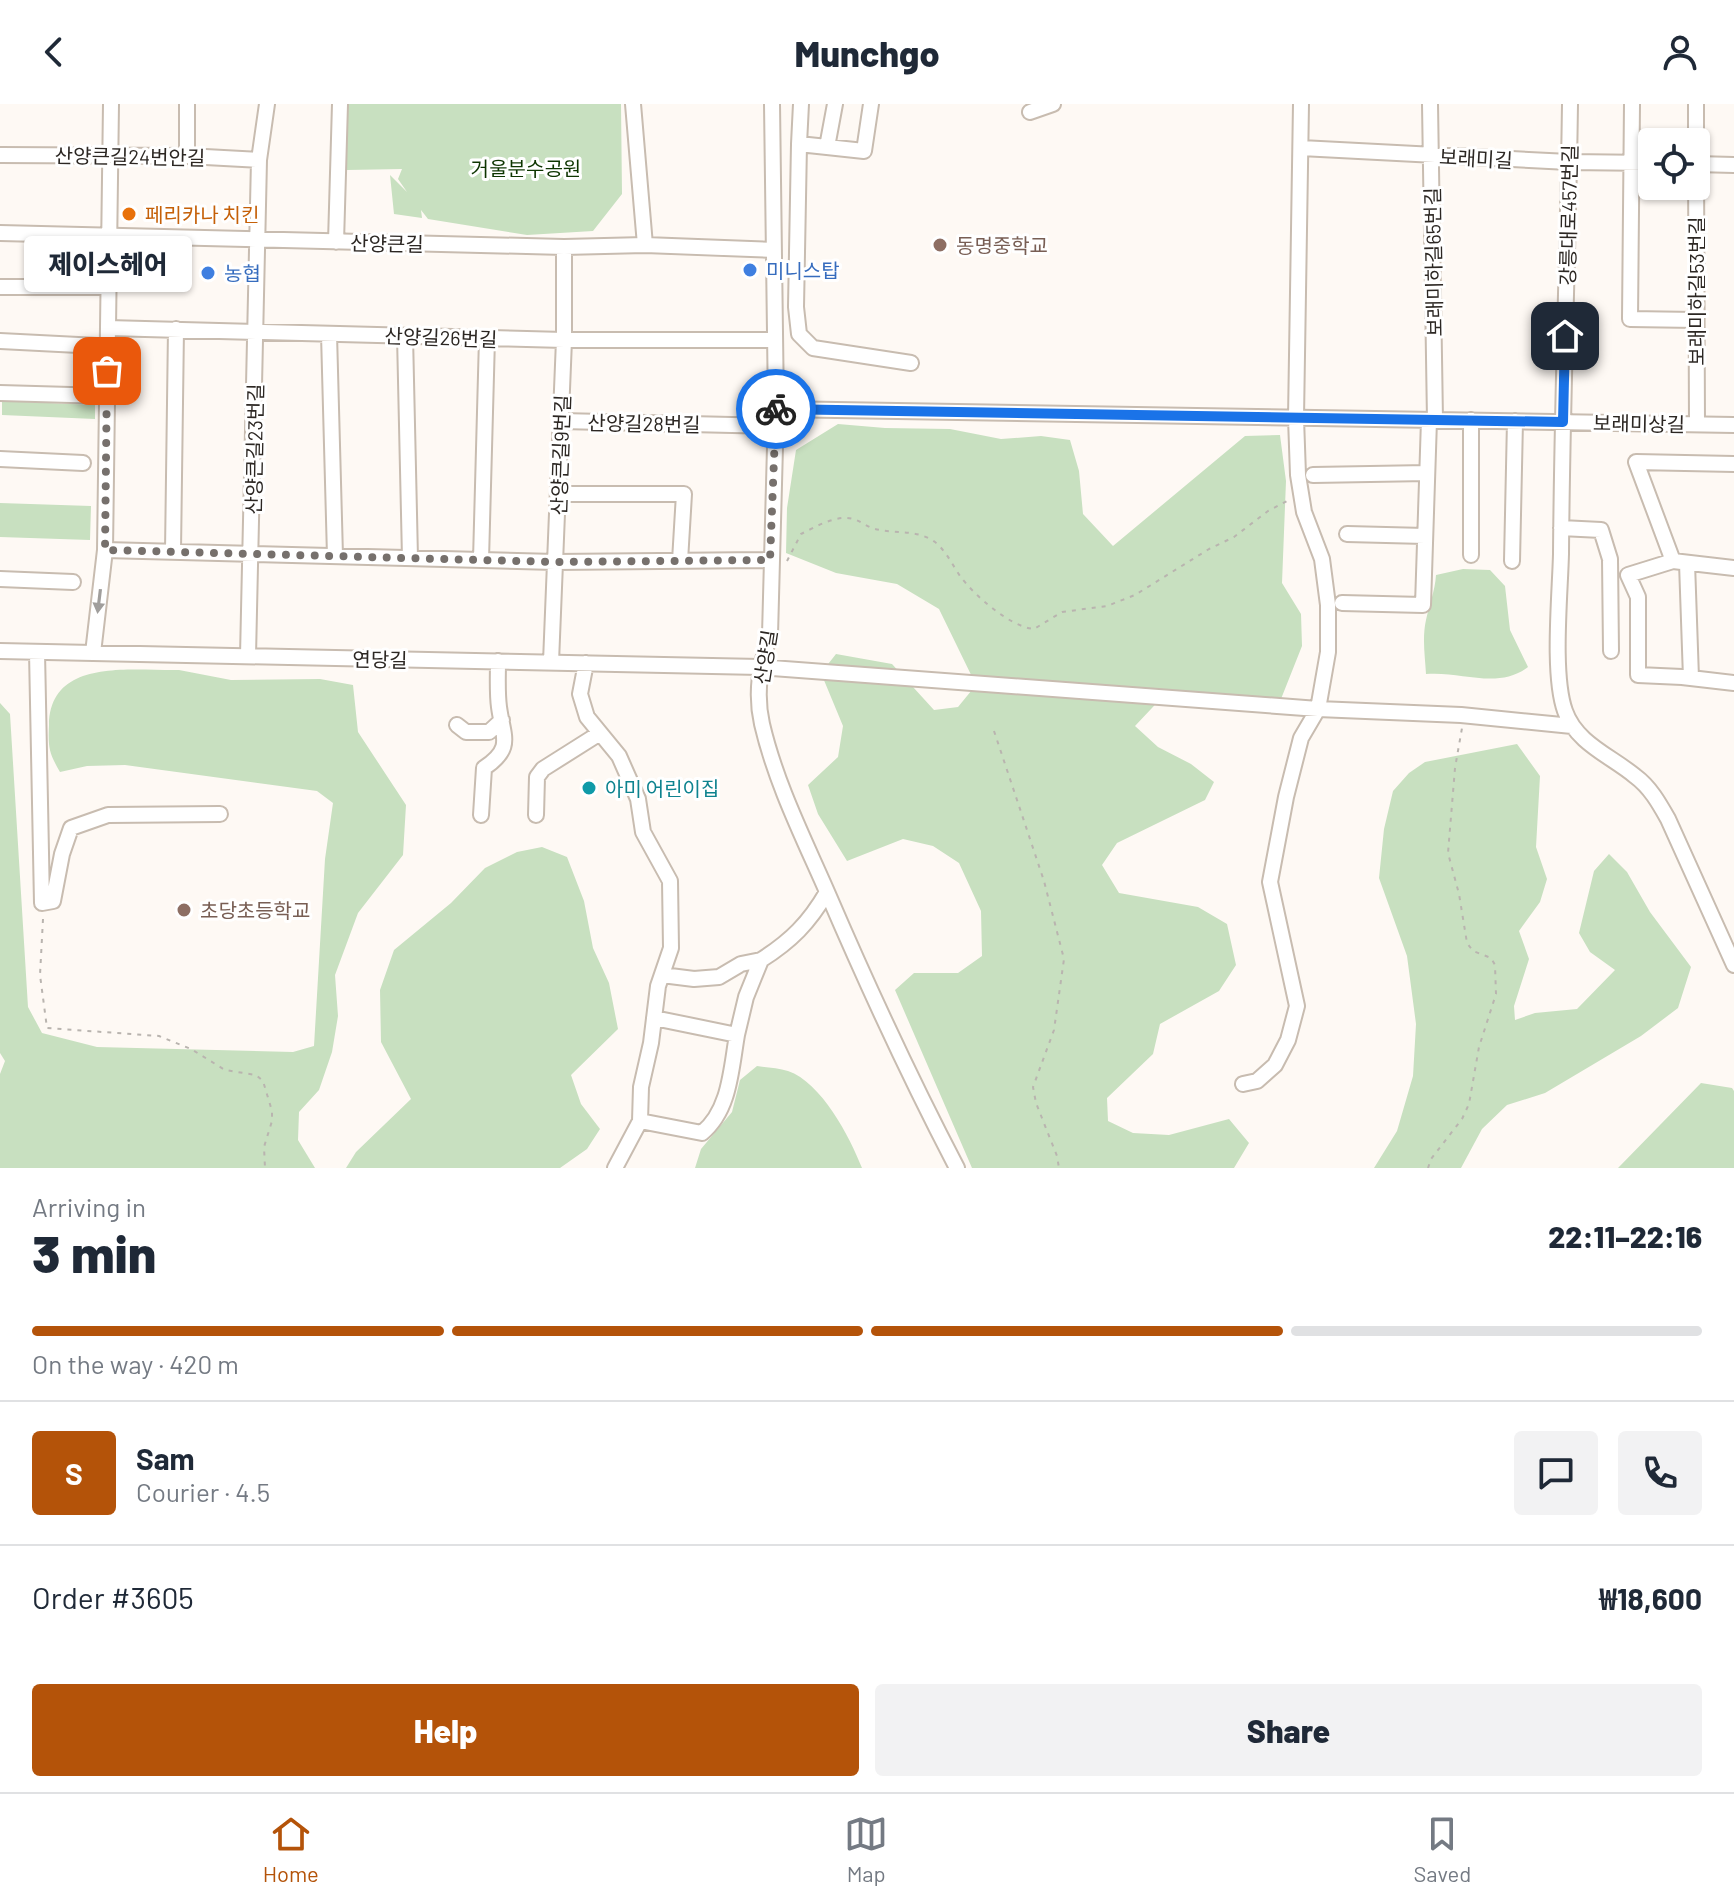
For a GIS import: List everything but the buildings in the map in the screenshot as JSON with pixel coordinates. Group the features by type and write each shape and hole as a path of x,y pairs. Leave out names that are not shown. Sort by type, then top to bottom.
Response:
{"street":[{"path":"93,653 105,550 111,104"},
{"path":"187,104 187,156"},
{"name":"산양큰길23번길","path":"248,656 257,332 256,241 259,160 267,104"},
{"path":"336,242 340,104"},
{"path":"633,104 645,245"},
{"name":"산양길","path":"772,104 776,409 770,635 760,667 758,686 761,723 790,810 861,972 957,1168"},
{"path":"801,104 796,307 799,334 813,348 911,363"},
{"path":"827,147 835,104"},
{"path":"799,144 864,151 871,104"},
{"path":"1030,112 1053,104"},
{"path":"1243,1084 1257,1081 1275,1065 1288,1040 1297,1006 1270,882 1286,797 1301,738 1318,709 1328,652 1328,605 1322,559 1304,512 1296,418 1301,104"},
{"name":"보래미하길65번길","path":"1342,603 1423,605 1427,473 1432,420 1430,104"},
{"name":"강릉대로457번길","path":"1570,104 1559,674 1565,713 1572,726"},
{"path":"1632,104 1630,319 1696,320"},
{"path":"1696,104 1696,128"},
{"name":"보래미길","path":"1301,148 1638,163"},
{"name":"산양큰길24번안길","path":"0,155 109,154 259,160"},
{"path":"1710,164 1734,165"},
{"name":"보래미하길53번길","path":"1696,200 1697,424"},
{"name":"산양큰길","path":"0,233 774,250"},
{"name":"산양큰길9번길","path":"551,662 564,340 564,247"},
{"path":"0,287 100,287"},
{"name":"산양길26번길","path":"108,328 564,340 775,340"},
{"path":"173,551 176,329"},
{"path":"329,334 335,556"},
{"path":"405,336 410,558"},
{"path":"481,560 487,338"},
{"path":"0,341 98,346"},
{"path":"0,393 106,396"},
{"name":"보래미상길","path":"776,409 1734,425"},
{"path":"1471,420 1471,555"},
{"name":"산양길28번길","path":"561,421 775,426"},
{"path":"1512,561 1515,421"},
{"path":"0,459 83,463"},
{"path":"1691,678 1680,562 1636,462 1734,464"},
{"path":"1313,475 1427,473"},
{"path":"558,494 684,494 680,561"},
{"path":"1561,528 1601,530 1610,559 1611,651"},
{"path":"1347,534 1425,536"},
{"path":"105,550 555,562 770,560"},
{"path":"1734,568 1680,562 1628,575 1638,597 1638,675 1734,683"},
{"path":"0,579 73,582"},
{"name":"연당길","path":"0,651 760,667 1318,709 1461,715 1572,726"},
{"path":"37,652 42,903 53,901 62,854 71,828 108,815 220,814"},
{"path":"481,815 484,768 499,758 507,737 499,706 498,661"},
{"path":"586,663 580,694 587,717 619,756 638,799 643,832 670,881 671,948 662,975 641,1087 640,1121 615,1168"},
{"path":"457,725 466,732 489,732 502,720"},
{"path":"1572,726 1584,740 1637,777 1655,797 1734,965"},
{"path":"536,815 537,777 543,769 600,733"},
{"path":"662,975 694,979 719,977 741,964 761,960 788,944 814,914 827,892"},
{"path":"640,1121 702,1133 714,1123 726,1097 746,997 761,960"},
{"path":"654,1018 737,1035"}],"path":[{"path":"772,581 790,557 801,534 840,518 848,518 877,529 915,533 928,538 940,547 974,592 996,611 1019,625 1034,629 1062,612 1107,606 1135,595 1234,537 1268,511 1301,495"},
{"path":"1428,1168 1469,1104 1479,1047 1496,994 1495,965 1491,958 1473,951 1467,943 1448,853 1461,715"},
{"path":"994,731 1044,881 1064,959 1054,1030 1033,1087 1041,1120 1059,1168"},
{"path":"42,903 40,975 47,1028 159,1036 191,1049 225,1070 256,1075 263,1081 272,1111 264,1147 265,1168"}],"green space":[{"name":"거울분수공원","path":"347,104 621,104 622,194 593,231 527,235 428,219 421,210 422,218 394,214 390,175 407,192 398,179 402,169 347,170"},
{"path":"2,401 95,405 95,419 2,415"},
{"path":"838,424 950,429 1001,439 1041,436 1070,440 1079,471 1083,514 1113,546 1245,436 1280,435 1286,481 1282,583 1301,614 1302,646 1279,704 1168,691 1135,726 1158,747 1191,764 1214,782 1205,800 1117,843 1102,865 1119,893 1198,907 1227,924 1236,965 1219,991 1160,1024 1153,1054 1107,1098 1108,1121 1133,1133 1169,1135 1229,1119 1249,1143 1234,1168 972,1168 895,990 914,973 958,973 982,956 981,911 959,863 933,846 903,839 847,861 818,814 808,785 838,757 843,726 821,673 836,654 892,664 934,710 958,707 976,685 939,609 897,584 836,573 786,553 787,508 796,450"},
{"path":"0,503 91,506 90,540 0,537"},
{"path":"1463,569 1490,570 1505,586 1510,630 1528,667 1516,674 1492,679 1426,674 1425,627 1436,575"},
{"path":"117,670 179,670 231,680 320,679 353,685 358,732 406,805 403,855 358,913 335,975 338,1016 332,1052 319,1090 299,1112 298,1140 315,1168 0,1168 0,1074 5,1061 0,1053 0,703 10,714 28,1007 42,1033 97,1047 293,1052 314,1046 325,859 333,803 317,791 125,765 87,766 60,772 51,755 49,725 53,703 63,688 78,678"},
{"path":"1517,744 1540,776 1536,847 1547,879 1540,902 1519,931 1529,959 1514,1006 1515,1020 1535,1013 1577,1009 1615,970 1590,952 1579,933 1594,871 1609,854 1627,872 1650,912 1691,967 1678,1008 1641,1036 1545,1093 1507,1105 1482,1129 1461,1168 1374,1168 1397,1131 1413,1076 1416,1024 1407,956 1379,878 1384,829 1393,791 1409,773 1425,762"},
{"path":"542,847 567,857 584,901 593,948 609,983 618,1029 571,1075 581,1104 600,1129 587,1149 560,1168 346,1168 356,1152 411,1099 381,1042 380,990 394,950 451,903 485,868 517,852"},
{"path":"757,1066 788,1071 812,1086 833,1112 862,1168 695,1168 701,1149 732,1112 740,1080"},
{"path":"1701,1083 1732,1088 1734,1091 1734,1168 1618,1168"}],"way so far":[{"path":"107,371 105,550 555,562 770,560 776,409"}],"place":[{"name":"페리카나 치킨","path":"129,214"},
{"name":"동명중학교","path":"940,245"},
{"name":"미니스탑","path":"750,270"},
{"name":"농협","path":"208,273"},
{"name":"제이스헤어","path":"107,371"},
{"name":"아미 어린이집","path":"589,788"},
{"name":"초당초등학교","path":"184,910"}],"route":[{"path":"776,409 1563,422 1565,336"}]}
